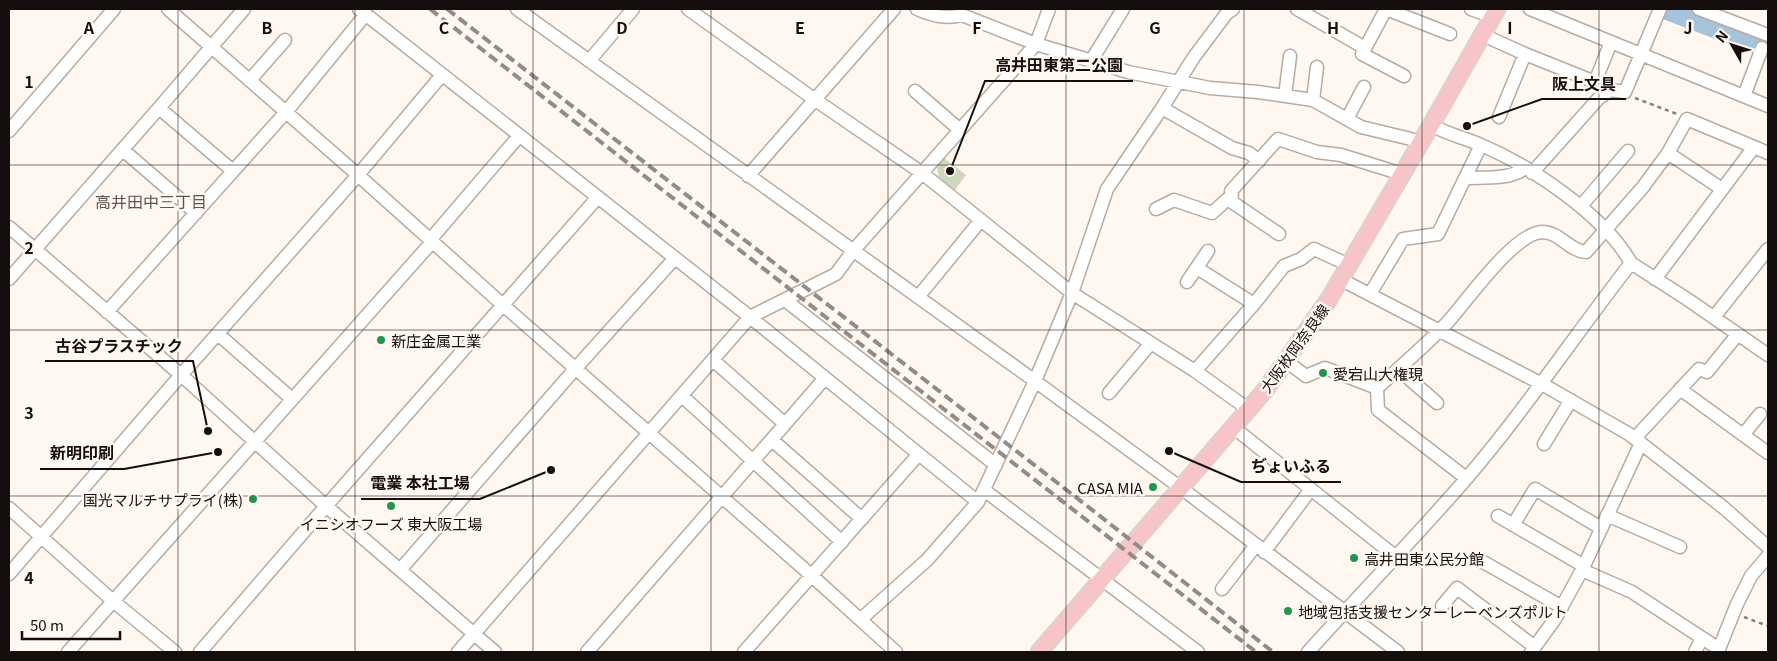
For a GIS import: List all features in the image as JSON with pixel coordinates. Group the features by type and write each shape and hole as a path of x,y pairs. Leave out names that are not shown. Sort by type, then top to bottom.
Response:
{"main road":[{"name":"大阪枚岡奈良線","path":"1039,652 1234,427 1266,389 1286,361 1329,299 1432,125 1495,13"}],"street":[{"path":"9,131 114,9"},
{"path":"168,9 861,619 896,652"},
{"path":"9,279 244,9"},
{"path":"517,9 1035,381 1181,488 1398,652"},
{"path":"589,61 633,9"},
{"path":"688,9 922,173 1072,292 1194,371 1248,409"},
{"path":"748,176 894,9"},
{"path":"917,9 934,16 950,18 962,12 1036,44 1128,72 1210,88 1312,100 1361,127 1411,139 1420,144"},
{"path":"458,652 750,317 836,274 853,251 1036,44 1049,9"},
{"path":"1091,61 1123,9"},
{"path":"1297,9 1365,48"},
{"path":"1404,76 1362,54 1386,9 1450,34"},
{"path":"1471,9 1495,13"},
{"path":"1530,9 1768,106"},
{"path":"1482,35 1610,90 1625,92 1660,9"},
{"path":"1699,9 1768,35"},
{"path":"861,619 927,560 978,502 1035,381 1072,292 1106,189 1227,10"},
{"path":"107,312 286,112 363,11 750,317 978,502"},
{"path":"250,80 285,40"},
{"path":"1595,82 1611,42"},
{"path":"1744,96 1762,48"},
{"path":"1498,117 1525,54"},
{"path":"1286,96 1290,56"},
{"path":"1312,100 1317,67"},
{"path":"9,574 181,375 358,175 442,75"},
{"path":"1347,119 1364,87"},
{"path":"1466,178 1504,176 1529,170 1593,102 1610,90"},
{"path":"915,91 960,130"},
{"path":"159,108 233,171"},
{"path":"1162,108 1232,148 1249,153 1259,160"},
{"path":"1377,388 1439,330 1505,255 1526,237 1534,234 1549,233 1556,235 1580,252 1586,252 1643,187 1668,153 1687,118 1768,153"},
{"path":"1432,125 1442,131 1481,145 1529,170 1581,206 1606,229 1631,263 1768,355"},
{"path":"68,652 431,241 519,136"},
{"path":"1279,234 1232,202 1231,191 1278,139 1317,152 1341,155 1402,174"},
{"path":"1370,294 1403,239 1438,234 1481,145"},
{"path":"1656,279 1754,147"},
{"path":"123,150 196,213"},
{"path":"1581,206 1628,151"},
{"path":"1668,153 1722,189"},
{"path":"1156,209 1174,200 1212,213 1232,195"},
{"path":"200,652 598,197"},
{"path":"918,297 981,220"},
{"path":"9,227 181,375 326,506 495,652"},
{"path":"1194,371 1254,304 1284,266 1314,249 1349,265"},
{"path":"1714,317 1768,250"},
{"path":"1187,282 1208,251"},
{"path":"400,570 575,369 675,258"},
{"path":"1308,652 1466,478 1542,384 1588,318 1631,263"},
{"path":"1197,268 1254,304"},
{"path":"1340,280 1542,384 1638,440 1767,542"},
{"path":"785,300 996,465"},
{"path":"218,334 292,399"},
{"path":"1442,606 1457,588 1533,650 1562,607 1583,568 1638,440 1699,368 1707,372 1738,334"},
{"path":"1109,393 1151,343"},
{"path":"713,360 785,424"},
{"path":"1286,361 1306,376 1325,368 1377,388"},
{"path":"1398,369 1437,403"},
{"path":"588,652 825,378"},
{"path":"1377,388 1378,410 1466,478"},
{"path":"1680,389 1768,453"},
{"path":"682,396 752,462 842,542"},
{"path":"1544,444 1570,400"},
{"path":"1743,435 1760,414"},
{"path":"1234,427 1396,557"},
{"path":"772,440 862,519"},
{"path":"744,652 918,455"},
{"path":"1222,589 1311,489"},
{"path":"1513,524 1535,489 1601,528"},
{"path":"984,490 1198,652"},
{"path":"9,508 113,602 175,652"},
{"path":"1607,515 1680,547"},
{"path":"1498,516 1583,568 1632,592 1719,649 1733,613 1751,576 1768,556"},
{"path":"1478,559 1562,607"},
{"path":"1695,652 1702,638"}],"path":[{"path":"1625,92 1628,95 1687,118"},
{"path":"1733,613 1768,626"}],"green space":[{"path":"944,158 966,175 955,190 939,178 937,168"}],"waterway":[{"path":"1670,9 1768,46"}],"railway":[{"path":"430,9 1256,652"},
{"path":"447,9 1273,652"}],"place":[{"name":"阪上文具","path":"1467,126"},
{"name":"高井田東第二公園","path":"950,171"},
{"name":"新庄金属工業","path":"381,340"},
{"name":"愛宕山大権現","path":"1323,373"},
{"name":"古谷プラスチック","path":"208,431"},
{"name":"ぢょいふる","path":"1169,451"},
{"name":"新明印刷","path":"218,452"},
{"name":"電業 本社工場","path":"551,470"},
{"name":"CASA MIA","path":"1153,487"},
{"name":"国光マルチサプライ(株)","path":"253,499"},
{"name":"イニシオフーズ 東大阪工場","path":"391,506"},
{"name":"高井田東公民分館","path":"1354,558"},
{"name":"地域包括支援センターレーベンズポルト","path":"1288,611"}],"district":[{"name":"高井田中三丁目","path":"151,201"}]}
